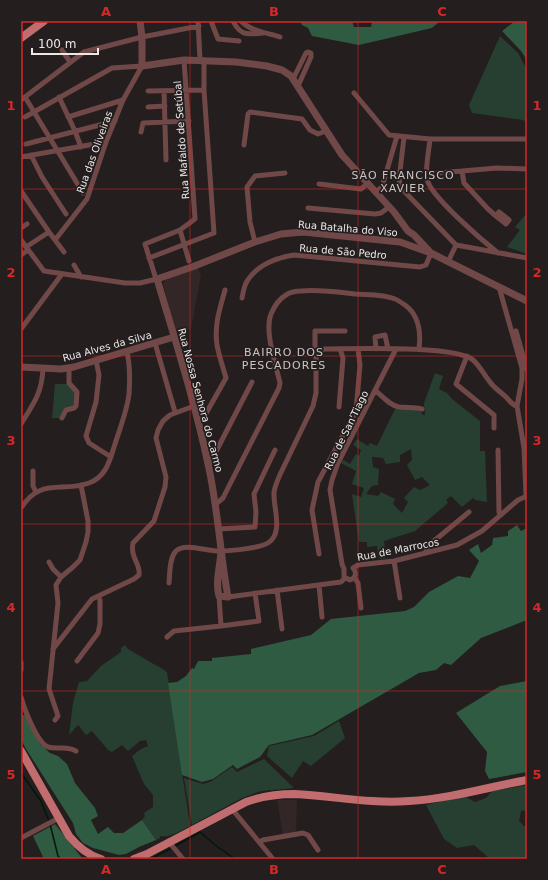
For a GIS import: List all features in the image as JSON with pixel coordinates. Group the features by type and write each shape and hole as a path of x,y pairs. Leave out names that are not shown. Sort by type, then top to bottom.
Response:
{"main road":[{"path":"21,38 44,21"},
{"path":"21,751 69,836 78,847 86,853 101,859"},
{"path":"134,859 147,854 253,799 283,794 402,801 430,797 527,775"},
{"path":"384,801 410,801 434,798 525,781"}],"street":[{"path":"140,21 142,37 142,66"},
{"path":"211,21 218,39 239,41"},
{"path":"233,21 238,30 248,35 266,33"},
{"path":"241,21 246,26 280,38"},
{"path":"83,193 34,112 23,98 84,52 199,23 214,233 149,258"},
{"path":"62,50 70,62"},
{"path":"293,79 306,53 312,53 298,86"},
{"path":"25,117 112,68 142,66 184,60 202,60 236,62 267,66 282,70 293,79 298,86 342,155 398,217 412,229 414,235 431,253"},
{"name":"Rua Mafaldo de Setúbal","path":"180,230 195,218 184,60"},
{"name":"Rua das Oliveiras","path":"55,240 87,199 106,142 123,100 142,66"},
{"path":"148,91 204,90"},
{"path":"164,91 166,160"},
{"path":"354,93 389,135 430,138 527,139"},
{"path":"59,97 81,147"},
{"path":"68,117 123,100"},
{"path":"148,107 165,106"},
{"path":"244,145 248,114 250,112 302,119 310,130 318,134 326,131"},
{"path":"26,144 115,121"},
{"path":"141,132 143,123 189,121"},
{"path":"376,192 382,186 397,136"},
{"path":"404,137 399,180 402,188 456,245 527,258"},
{"path":"430,138 427,174 428,183 473,233 498,253"},
{"path":"21,156 106,142"},
{"path":"31,155 42,176 66,214"},
{"path":"427,174 497,168 527,169"},
{"path":"462,171 464,183 496,216"},
{"path":"255,242 250,222 247,187 255,176 285,173"},
{"path":"318,184 361,189 368,183"},
{"path":"21,191 64,252"},
{"path":"308,208 375,214 381,213 389,207"},
{"path":"21,228 27,224"},
{"path":"157,279 145,244 180,230 189,261"},
{"path":"21,255 49,232"},
{"name":"Rua Batalha do Viso","path":"27,249 44,272 125,283 140,283 192,267 255,242 281,234 303,232 400,242 431,253 527,301"},
{"path":"400,242 414,235"},
{"path":"408,245 414,240 414,235"},
{"path":"21,240 27,249"},
{"path":"448,262 456,245"},
{"name":"Rua de São Pedro","path":"242,298 246,283 254,273 263,265 278,258 294,255 420,267 426,265 431,253"},
{"path":"74,265 81,277"},
{"path":"21,329 62,274"},
{"name":"Rua Nossa Senhora do Carmo","path":"157,279 194,406 209,465 216,504 221,552"},
{"path":"499,287 513,332 522,374 517,406 526,448 526,496"},
{"path":"198,422 204,417 226,379 217,345 216,325 225,290"},
{"path":"216,504 220,502 226,492 279,388 280,383 270,340 269,324 271,315 278,301 287,294 312,290 381,296 395,299 406,306 413,313 419,324 419,349"},
{"path":"318,352 315,346 315,331 345,331"},
{"path":"513,332 516,331 527,370"},
{"path":"376,349 375,337 385,336 388,349"},
{"name":"Rua Alves da Silva","path":"21,367 69,368 174,337"},
{"path":"155,343 175,412"},
{"path":"169,583 173,556 176,551 182,547 221,552 263,546 275,535 277,526 274,493 276,484 314,402 316,393 316,356 322,349 419,349 466,356 474,360 491,384 513,405 517,406"},
{"path":"339,407 343,358 340,349"},
{"path":"320,554 312,510 318,482 356,411 360,365 358,349"},
{"name":"Rua de San'Tiago","path":"344,569 330,490 332,480 338,463 396,349"},
{"path":"22,505 36,492 50,487 89,483 100,476 104,471 111,457 128,402 130,378 127,352"},
{"path":"466,356 456,384 494,415 494,428"},
{"path":"96,360 99,375 96,402 86,436 89,443 111,457"},
{"path":"21,424 38,396 42,380 42,368"},
{"path":"62,418 66,410 74,408 77,404 77,392 69,383 69,368"},
{"path":"209,465 252,382"},
{"path":"375,390 393,404 422,409"},
{"path":"53,649 89,602 139,575 139,569 133,555 133,543 154,521 166,482 158,446 157,434 163,421 175,412 194,406"},
{"path":"218,529 255,527 256,512 254,494 275,450"},
{"path":"498,450 499,512 501,515"},
{"path":"33,471 33,486 36,492"},
{"path":"55,720 58,716 49,689 58,603 56,585 61,577 80,560 86,542 88,521 81,485"},
{"name":"Rua de Marrocos","path":"353,568 358,565 394,561 447,549 464,542 482,531 518,500 526,496"},
{"path":"499,502 507,510"},
{"path":"426,553 429,545 469,512"},
{"path":"221,552 217,582 223,598"},
{"path":"221,552 226,582 221,626"},
{"path":"394,561 400,598"},
{"path":"49,562 53,569 61,577"},
{"path":"349,567 353,568 356,572 354,577 350,580 345,578 343,574 344,569 349,567"},
{"path":"354,577 358,583 361,608"},
{"path":"223,598 341,582 345,578"},
{"path":"217,582 226,582"},
{"path":"319,585 322,617"},
{"path":"277,590 282,629"},
{"path":"167,637 174,631 258,621 255,593"},
{"path":"77,661 100,629 100,600 98,596"},
{"path":"21,662 21,670"},
{"path":"21,697 31,724 43,744 51,747 70,748 76,751"},
{"path":"232,809 273,859"},
{"path":"21,838 59,818"},
{"path":"259,842 302,833 308,835 318,850"},
{"path":"169,842 183,859"}],"shaded area":[{"path":"198,268 201,275 191,329 176,333 163,284 166,279"},
{"path":"277,800 297,800 296,833 283,835"}],"green space":[{"path":"300,21 352,21 354,27 371,27 372,21 440,21 432,28 359,45 312,36 308,28 302,25"},
{"path":"515,21 527,21 527,60 521,51 502,31"},
{"path":"500,36 518,53 527,70 527,122 523,120 472,113 469,105"},
{"path":"527,213 527,254 507,247 520,230 515,227"},
{"path":"435,373 443,376 439,389 447,393 452,399 480,421 480,451 485,451 487,502 475,500 473,498 462,507 451,496 446,500 448,503 415,531 384,541 386,558 380,559 378,557 377,546 367,547 367,542 359,542 352,494 361,497 364,488 352,484 356,471 341,463 343,460 350,464 356,454 359,456 361,450 353,445 357,439 368,446 370,443 377,446 396,407 420,410 423,415 425,415 424,403","holes":["411,449 412,460 407,465 415,480 422,477 430,485 420,490 414,487 404,498 408,502 402,513 393,504 395,499 381,492 378,496 366,494 372,486 378,485 379,469 373,467 372,457 383,458 386,464 400,462 400,455"]},
{"path":"55,384 68,384 76,391 76,406 68,409 62,418 52,418"},
{"path":"517,525 521,531 527,528 527,620 481,638 451,665 444,663 436,670 419,673 312,735 269,745 260,757 237,769 233,765 213,779 202,782 182,775 168,683 177,682 186,676 192,668 194,669 198,661 212,661 212,658 251,654 251,649 311,635 331,619 405,611 414,607 429,592 458,576 470,578 479,561 469,550 478,544 481,553 492,545 493,538 508,536 508,531"},
{"path":"125,645 128,649 167,672 190,826 172,835 160,836 160,838 156,840 142,820 145,816 144,813 153,807 153,795 144,784 132,756 148,746 146,740 140,741 128,751 122,745 112,752 108,750 92,731 86,735 78,725 69,735 73,703 79,682 87,681 101,666 121,652 121,648"},
{"path":"527,681 527,772 489,779 485,771 487,752 456,713 500,686"},
{"path":"26,714 40,744 50,753 58,756 67,764 75,783 95,808 98,816 91,820 98,834 108,827 114,833 123,833 142,820 156,840 126,854 119,855 93,848 83,843 76,834 73,823 21,739 21,716"},
{"path":"339,721 345,738 311,766 303,761 292,778 267,756 269,746 314,736"},
{"path":"264,759 294,788 261,791 242,798 192,825 184,778 203,784 210,782 232,767 237,772"},
{"path":"527,785 527,810 521,811 519,821 527,827 527,859 490,859 474,845 457,848 444,839 426,805 464,796 475,802 486,798 492,791"},
{"path":"55,824 82,859 44,859 33,836"}],"waterway":[{"path":"21,773 41,801 49,821"},
{"path":"50,824 58,856 61,859"},
{"path":"175,846 200,832 235,859"},
{"path":"150,859 170,849"}],"district":[{"name":"SÃO FRANCISCO XAVIER","path":"403,181"},
{"name":"BAIRRO DOS PESCADORES","path":"284,358"}]}
